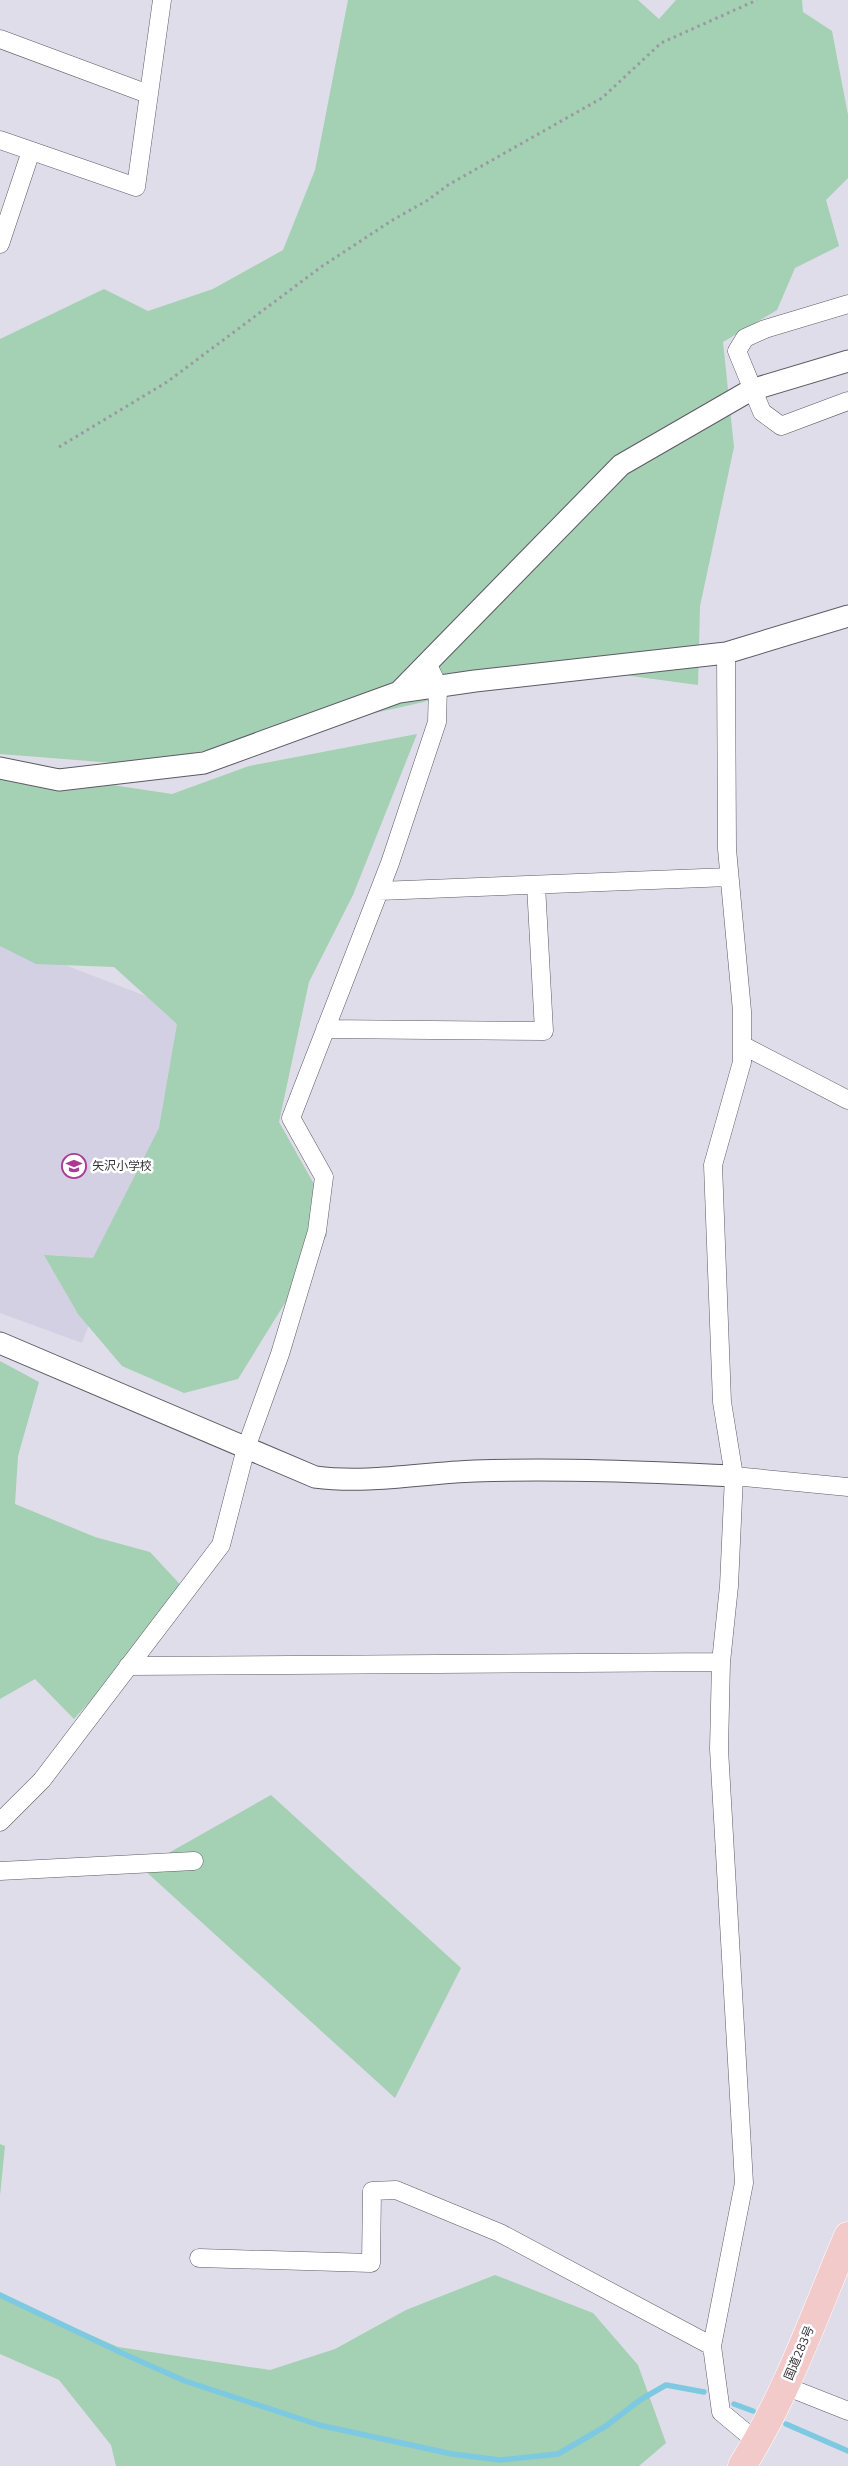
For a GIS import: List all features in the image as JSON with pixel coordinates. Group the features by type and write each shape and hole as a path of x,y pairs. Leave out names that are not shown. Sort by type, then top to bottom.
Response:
{"highway":[{"name":"国道283号","path":"742,2466 757,2442 784,2386 848,2236"}],"street":[{"path":"0,140 136,187 162,0"},
{"path":"0,38 148,94"},
{"path":"0,244 31,151"},
{"path":"848,304 765,329 744,338 737,351 751,390 762,412 781,426 848,401"},
{"path":"399,692 622,465 751,390 848,361"},
{"path":"0,768 59,780 204,763 399,692 726,653 848,616"},
{"path":"726,653 727,850 742,1011 742,1062 713,1165 722,1402 734,1476 729,1586 721,1662 719,1749 744,2183 712,2346 721,2412 757,2442"},
{"path":"0,1822 42,1780 221,1545 246,1448 280,1354 317,1231 324,1176 291,1118 379,891 437,722 438,686 427,663"},
{"path":"379,891 729,877"},
{"path":"325,1029 544,1031 536,885"},
{"path":"742,1045 848,1100"},
{"path":"0,1343 315,1477 344,1481 474,1471 616,1470 734,1476 848,1487"},
{"path":"128,1666 721,1662"},
{"path":"0,1871 194,1860"},
{"path":"199,2258 371,2263 372,2191 396,2190 500,2233 712,2346"},
{"path":"784,2386 848,2412"}],"path":[{"path":"59,447 167,382 321,267 391,221 428,200 448,185 602,98 661,42 757,0"}],"shaded area":[{"name":"矢沢小学校","path":"0,940 203,1018 82,1343 0,1313"}],"green space":[{"path":"348,0 638,0 659,19 676,0 802,0 803,12 832,31 848,115 848,178 826,200 839,246 795,268 777,310 723,342 734,447 700,606 698,685 564,667 415,704 140,765 0,754 0,339 104,289 148,311 213,289 283,250 315,170"},
{"path":"417,734 353,895 309,982 279,1122 319,1193 327,1235 238,1379 184,1393 122,1366 78,1314 44,1255 93,1258 159,1128 177,1024 114,967 36,964 0,946 0,768 172,794 249,766"},
{"path":"0,1361 39,1382 18,1456 15,1504 95,1537 150,1552 188,1593 74,1719 35,1679 0,1699"},
{"path":"271,1795 461,1968 395,2098 142,1868"},
{"path":"0,2144 5,2146 0,2196"},
{"path":"495,2275 593,2313 638,2365 666,2443 639,2466 116,2466 111,2445 59,2380 0,2354 0,2295 118,2347 270,2370 335,2349 406,2310"}],"waterway":[{"path":"0,2295 185,2381 319,2425 452,2454 500,2460 558,2454 606,2426 640,2400 666,2385 704,2392"},
{"path":"734,2404 753,2411"},
{"path":"786,2424 848,2451"}],"place":[{"name":"矢沢小学校","path":"74,1166"}]}
